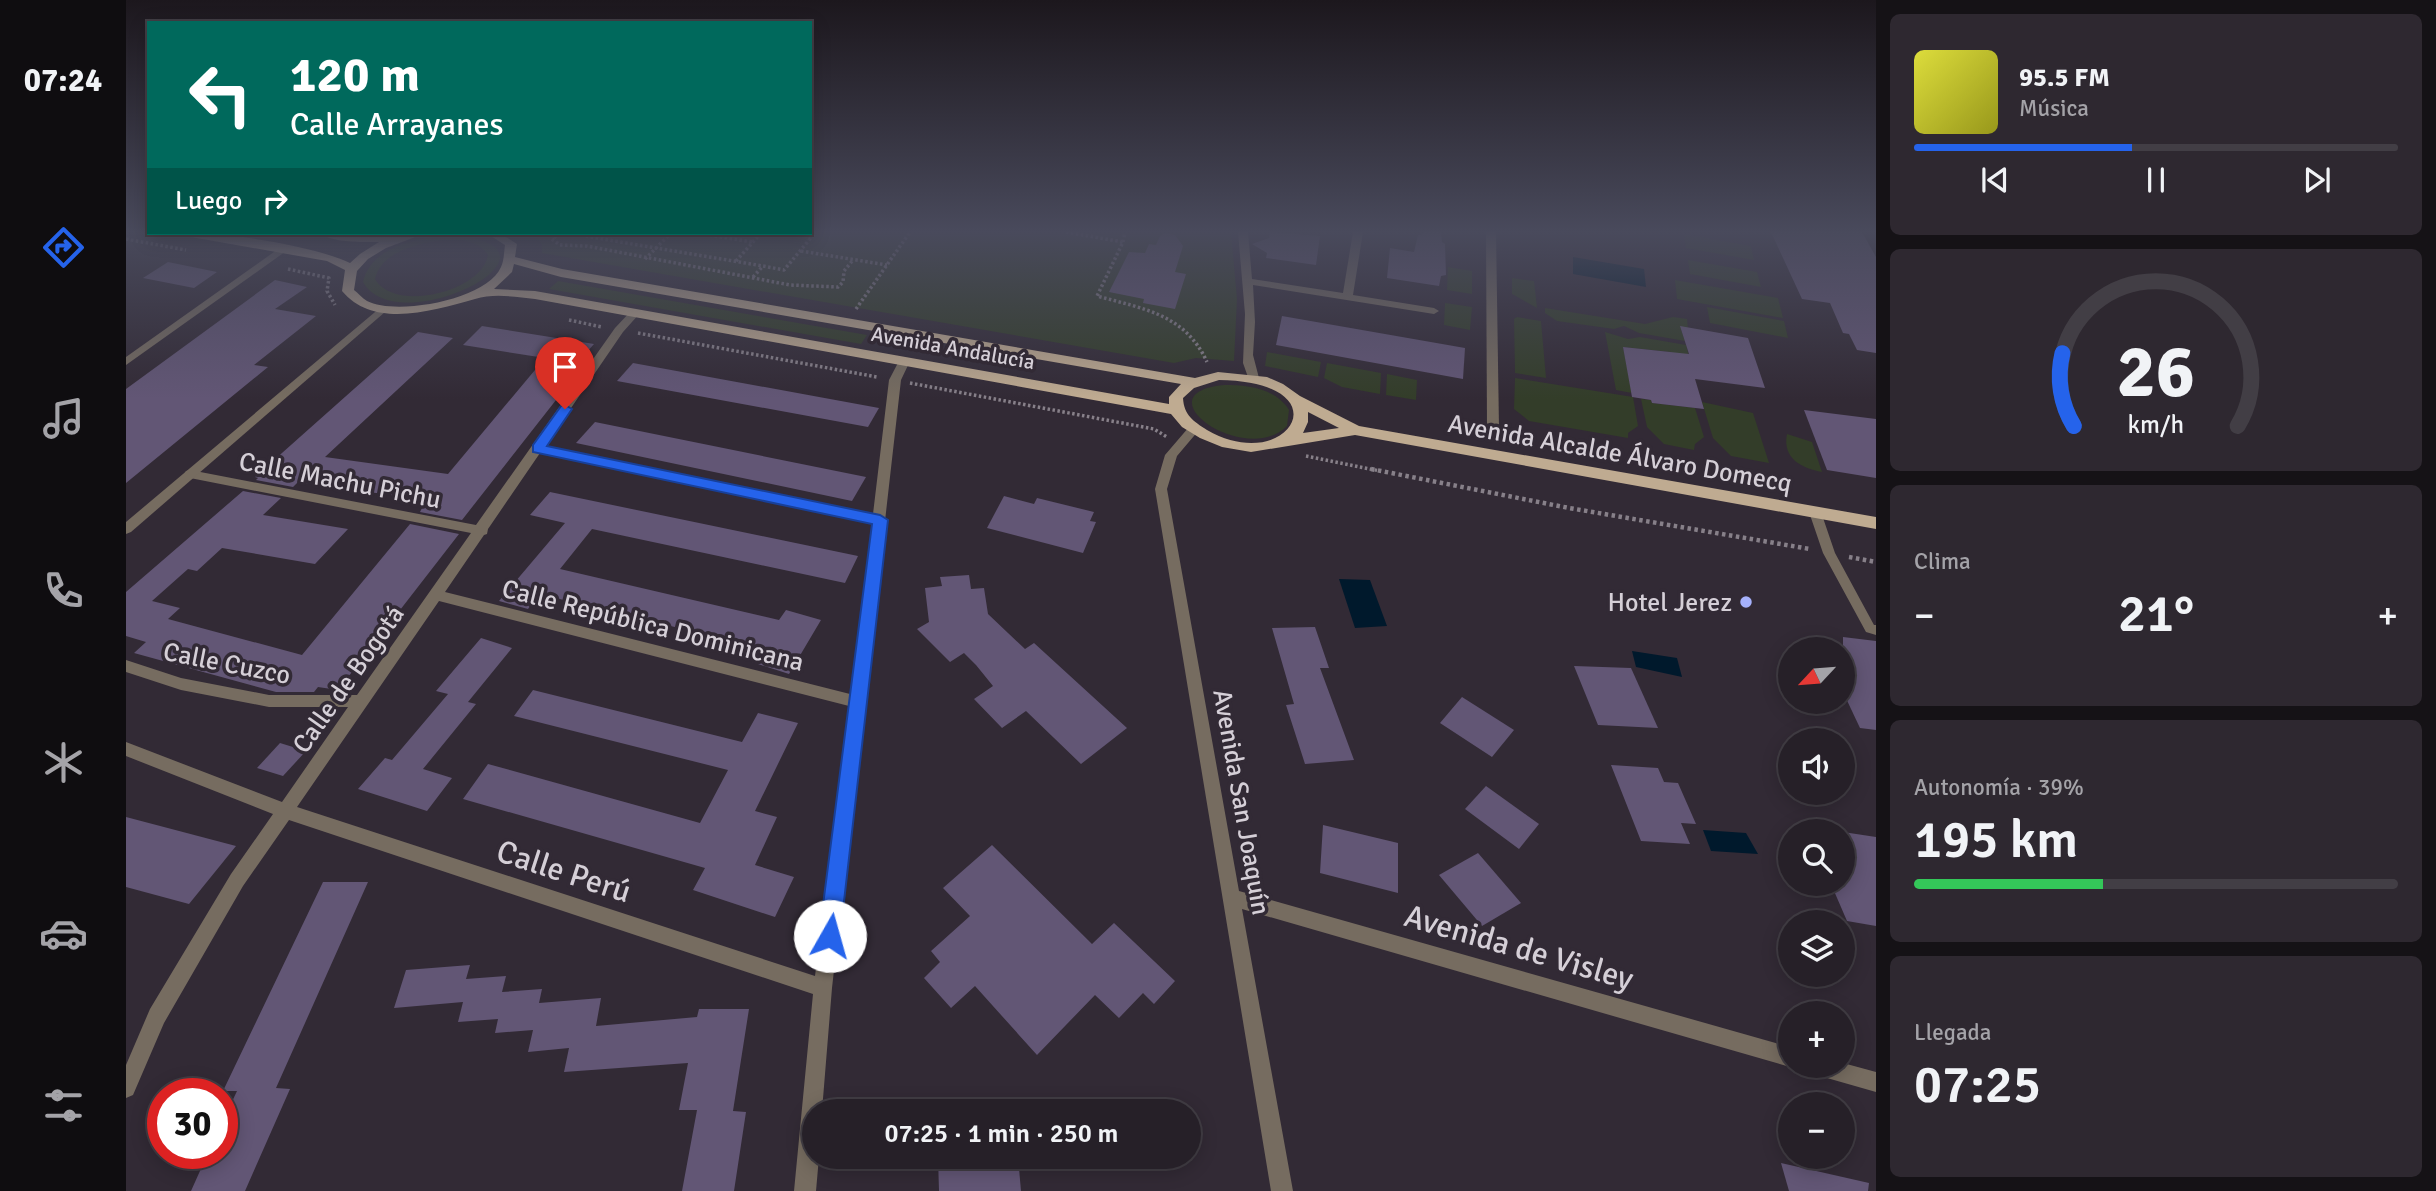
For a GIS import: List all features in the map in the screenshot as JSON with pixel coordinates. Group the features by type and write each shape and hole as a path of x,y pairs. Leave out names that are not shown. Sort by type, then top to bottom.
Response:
{"main road":[{"path":"347,288 349,295 361,304 381,310 408,311 438,307 488,288"},
{"name":"Avenida Andalucía","path":"646,288 1192,382 1218,376 1253,378"},
{"name":"Avenida Andalucía","path":"472,295 519,292 1177,410"},
{"name":"Avenida Alcalde Álvaro Domecq","path":"1253,378 1287,392 1355,430 1876,523"},
{"path":"1192,382 1177,395 1177,410 1181,419 1193,430"},
{"path":"1287,440 1300,430 1302,417 1292,397"},
{"name":"Avenida Alcalde Álvaro Domecq","path":"1193,430 1229,444 1250,447 1270,446 1287,440 1355,430"}],"street":[{"path":"126,362 230,288"},
{"path":"1247,288 1251,338 1246,365 1253,378"},
{"path":"1289,288 1434,311"},
{"path":"1348,297 1349,288"},
{"path":"1492,288 1493,428"},
{"path":"126,529 381,310"},
{"name":"Calle de Bogotá","path":"126,1088 157,1016 237,880 482,531 619,330 635,313"},
{"path":"805,1191 823,988 895,380 904,361"},
{"name":"Avenida San Joaquín","path":"1193,430 1171,455 1161,489 1282,1191"},
{"path":"538,449 880,520"},
{"name":"Calle Machu Pichu","path":"190,474 482,531"},
{"name":"Calle República Dominicana","path":"436,595 858,702"},
{"name":"Calle Cuzco","path":"126,666 181,684 269,701 362,701"},
{"name":"Calle Perú","path":"126,749 285,811 823,988"},
{"name":"Avenida de Visley","path":"1231,897 1778,1054"},
{"path":"1855,1076 1876,1082"}],"lane":[{"path":"1815,512 1829,553 1870,629 1876,630"}],"path":[{"path":"329,288 329,298 339,308"},
{"path":"855,311 871,288"},
{"path":"1101,288 1097,296 1168,317 1200,343 1207,362"},
{"path":"564,319 610,328"},
{"path":"629,332 884,379"},
{"path":"906,382 1154,429 1168,438"},
{"path":"1301,456 1569,508 1876,562"}],"green space":[{"path":"368,288 384,288 400,295 418,296 468,288 422,302 387,300"},
{"path":"596,288 867,335 861,344 549,289"},
{"path":"741,288 1236,288 1234,361 1196,358 1174,363"},
{"path":"1447,288 1472,288 1472,294 1447,290"},
{"path":"1512,288 1535,288 1537,308 1512,294"},
{"path":"1676,288 1718,288 1778,298 1783,318 1677,299"},
{"path":"1445,303 1472,307 1470,330 1444,325"},
{"path":"1707,307 1784,321 1788,338 1710,323"},
{"path":"1545,308 1645,324 1673,317 1687,319 1688,329 1681,329 1685,341 1639,333 1624,326 1614,329 1557,321 1545,313"},
{"path":"1517,317 1541,321 1546,378 1515,373 1514,319"},
{"path":"1605,332 1628,339 1640,337 1686,345 1689,357 1671,352 1623,347 1632,393 1616,390"},
{"path":"1267,352 1321,362 1318,377 1265,366"},
{"path":"1327,363 1381,373 1380,394 1342,387 1324,378"},
{"path":"1387,374 1417,380 1416,400 1386,395"},
{"path":"1515,378 1633,397 1638,426 1628,433 1628,438 1529,421 1514,409"},
{"path":"1224,385 1251,387 1269,392 1289,410 1287,426 1269,437 1247,438 1226,434 1208,424 1196,413 1192,401 1201,391"},
{"path":"1641,399 1651,400 1652,403 1695,408 1704,437 1695,444 1694,450 1664,444 1647,427"},
{"path":"1702,402 1753,413 1769,463 1731,456 1713,438"},
{"path":"1787,434 1812,442 1822,472 1795,461 1788,450"}],"water":[{"path":"1339,579 1370,580 1387,626 1355,628"},
{"path":"1632,651 1677,658 1682,677 1636,667"},
{"path":"1703,830 1746,833 1758,854 1711,851"}],"building":[{"path":"265,288 306,288 275,309 316,316 254,365 268,367 126,483 126,389"},
{"path":"1111,288 1182,288 1175,309 1143,303 1144,299 1109,292"},
{"path":"1797,288 1876,288 1876,353 1857,350 1849,334 1843,333 1830,303 1802,299"},
{"path":"1282,316 1465,348 1463,379 1276,345"},
{"path":"482,326 594,344 558,385 567,386 462,520 420,512 426,500 298,482 293,487 256,480 258,478 255,477 418,332 453,338 325,457 448,474 545,358 463,345"},
{"path":"1680,326 1748,338 1765,388 1695,379 1704,409 1652,403 1651,400 1632,397 1623,347 1689,354"},
{"path":"633,363 879,408 868,427 617,381"},
{"path":"1804,410 1876,419 1876,478 1827,470"},
{"path":"595,422 866,477 852,501 576,443"},
{"path":"243,491 281,498 263,515 348,529 315,564 222,548 197,571 188,569 152,601 180,608 168,619 302,655 410,524 459,534 338,690 318,687 314,692 276,692 134,653 146,642 126,636 126,592"},
{"path":"550,492 858,556 845,583 592,529 560,569 779,620 786,610 821,620 789,674 752,662 761,648 539,594 528,609 499,601 565,523 530,515"},
{"path":"1004,496 1034,504 1037,498 1094,512 1090,521 1096,522 1083,553 987,528"},
{"path":"969,575 971,589 984,588 988,614 1025,649 1034,643 1127,728 1081,764 1026,711 1002,728 974,699 993,686 976,665 964,653 950,662 917,629 929,622 925,588 942,586 940,577"},
{"path":"1315,627 1329,668 1320,668 1354,760 1305,764 1286,705 1294,704 1272,628"},
{"path":"481,638 512,648 468,702 476,704 423,769 452,778 427,811 358,789 385,758 392,760 448,694 436,691"},
{"path":"1855,638 1876,641 1876,730 1860,728 1853,714"},
{"path":"1574,666 1631,668 1658,728 1598,725"},
{"path":"533,690 742,742 758,713 798,723 755,811 777,817 755,865 794,877 775,917 693,890 705,868 463,799 488,764 700,823 728,770 514,716"},
{"path":"1462,697 1514,730 1492,757 1440,723"},
{"path":"280,743 306,751 283,776 257,768"},
{"path":"1611,765 1658,768 1664,782 1678,783 1696,824 1681,823 1690,844 1641,841"},
{"path":"1486,786 1539,824 1519,849 1465,809"},
{"path":"126,817 236,846 189,904 126,887"},
{"path":"1323,825 1398,843 1398,893 1320,873"},
{"path":"1855,834 1876,837 1876,926 1855,922 1855,910 1842,910 1836,896 1855,896"},
{"path":"992,845 1092,944 1114,923 1175,981 1154,1004 1143,993 1119,1018 1095,995 1037,1055 975,986 951,1008 924,978 940,962 931,951 970,916 943,888"},
{"path":"1478,853 1521,903 1482,926 1439,875"},
{"path":"323,882 368,882 276,1088 290,1089 245,1191 191,1191 201,1169 238,1169 238,1078 229,1078"},
{"path":"470,965 466,979 506,976 502,992 542,989 539,1003 601,998 596,1026 697,1017 699,1009 749,1009 733,1111 746,1112 734,1191 682,1191 697,1110 679,1110 688,1063 564,1072 569,1048 528,1052 533,1030 495,1033 498,1019 458,1022 463,1002 394,1008 406,970"},
{"path":"938,1169 1019,1169 1021,1191 939,1191"},
{"path":"1783,1169 1807,1169 1869,1183 1868,1191 1789,1191"}],"place":[{"name":"Hotel Jerez","path":"1746,602"}],"route":[{"path":"565,409 538,449 880,520 830,936"}]}
